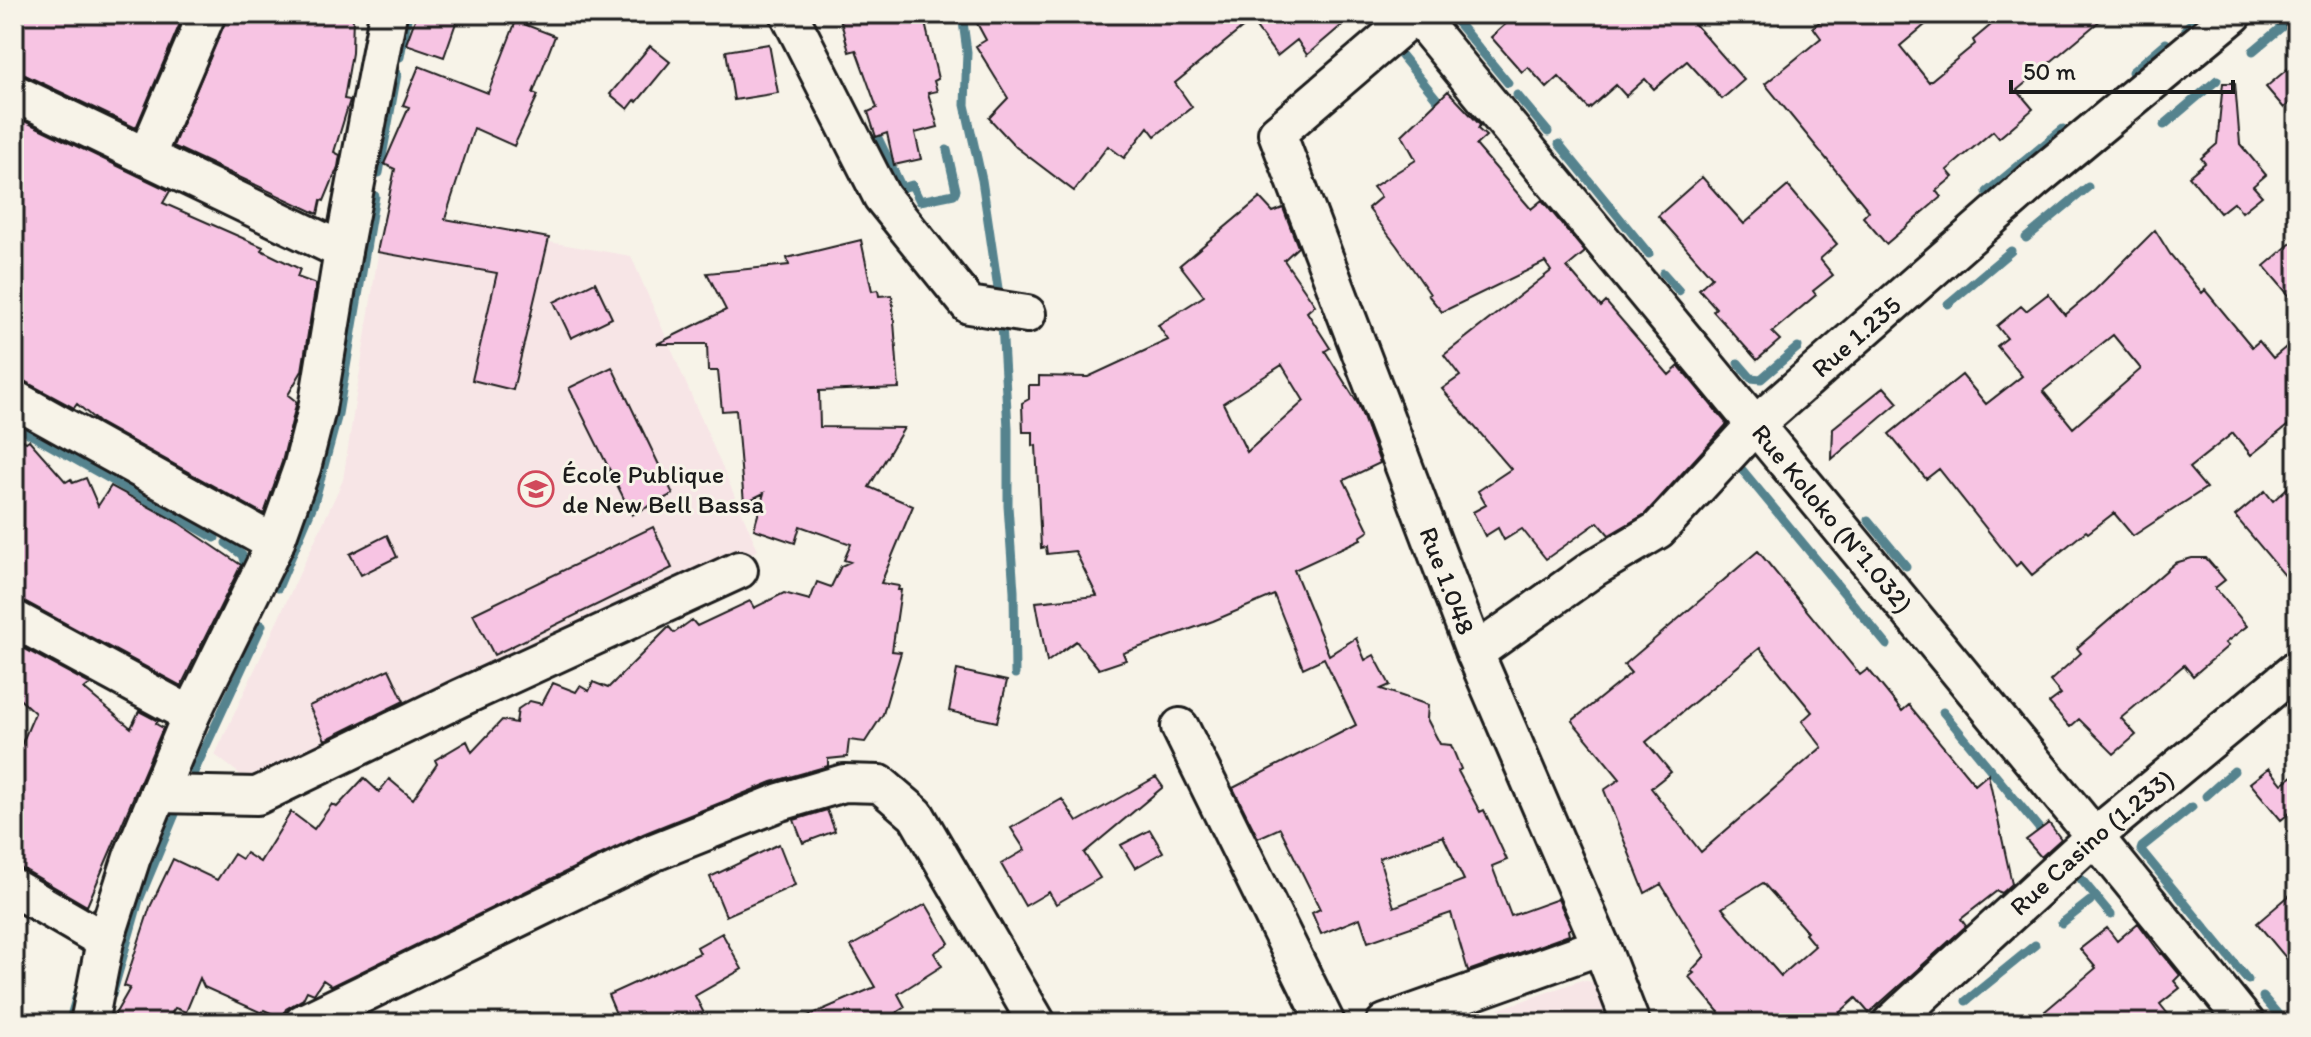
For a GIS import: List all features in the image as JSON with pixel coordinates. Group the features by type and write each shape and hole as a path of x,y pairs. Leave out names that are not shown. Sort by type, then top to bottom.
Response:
{"street":[{"path":"146,157 207,14"},
{"path":"89,1023 105,941 132,857 191,715 275,544 302,468 317,409 388,14"},
{"path":"789,14 882,197 969,305 1027,314"},
{"name":"Rue 1.048","path":"1416,14 1277,133 1475,653 1631,1023"},
{"name":"Rue Koloko (N°1.032)","path":"1416,14 2246,1023"},
{"name":"Rue 1.235","path":"1475,653 1594,568 1658,530 1754,426 2033,181 2234,14"},
{"path":"14,93 343,251"},
{"path":"14,399 275,544"},
{"path":"158,794 257,796 460,698 739,570"},
{"path":"14,619 191,715"},
{"name":"Rue Casino (1.233)","path":"1891,1023 2095,836 2297,669"},
{"path":"1180,727 1326,1023"},
{"path":"303,1023 652,853 780,802 844,783 880,784 916,815 1037,1023"},
{"path":"14,888 105,941"},
{"path":"1385,1023 1601,946"}],"shaded area":[{"name":"École Publique de New Bell Bassa","path":"385,209 550,238 549,242 631,256 758,550 262,791 215,755 343,480"},
{"path":"1582,980 1593,982 1609,1023 1460,1023"}],"building":[{"path":"14,14 184,14 136,128 14,72"},
{"path":"228,14 353,14 352,53 344,99 350,100 334,152 340,155 338,167 324,201 321,200 318,214 173,146"},
{"path":"417,14 459,14 444,57 406,44"},
{"path":"839,14 923,14 938,79 934,81 937,91 928,93 938,127 915,133 921,159 894,165 887,133 876,137 868,112 877,108 856,50 849,52"},
{"path":"972,14 1355,14 1307,55 1297,40 1277,56 1251,21 1175,83 1192,107 1155,136 1148,127 1124,158 1108,146 1074,191 1016,147 989,118 1008,98 976,46 986,40"},
{"path":"1517,14 1686,14 1744,80 1722,99 1687,61 1654,89 1645,79 1626,96 1616,85 1589,109 1559,77 1547,88 1528,67 1522,72 1491,37"},
{"path":"1830,14 1938,14 1900,46 1929,82 1975,44 1973,40 2004,14 2108,14 2017,90 2033,109 1999,138 1993,131 1947,170 1953,177 1936,191 1941,197 1886,244 1863,217 1869,211 1765,84 1821,38 1813,27"},
{"path":"516,21 555,36 533,93 538,95 514,146 474,128 445,219 549,238 513,390 472,380 497,273 377,252 395,169 384,164 409,107 403,105 419,66 488,93"},
{"path":"769,44 778,93 734,100 726,51"},
{"path":"650,46 670,62 628,109 610,94"},
{"path":"2297,61 2297,97 2284,108 2266,87"},
{"path":"2223,83 2235,83 2240,144 2266,175 2253,186 2262,196 2242,212 2234,202 2220,213 2189,176 2205,163 2201,158 2217,144"},
{"path":"1448,91 1480,125 1478,129 1486,136 1476,145 1531,209 1542,200 1585,252 1567,267 1601,307 1606,302 1669,375 1679,366 1727,424 1645,514 1609,535 1598,522 1546,559 1522,529 1504,540 1498,528 1485,536 1473,512 1486,505 1478,491 1511,469 1442,389 1460,376 1444,355 1551,271 1545,262 1442,312 1368,208 1381,197 1373,187 1416,160 1402,135"},
{"path":"22,120 170,191 163,203 263,247 261,250 300,269 297,277 316,284 302,371 288,395 297,402 282,462 264,514 98,422 77,404 74,408 14,378 14,140"},
{"path":"1702,177 1744,224 1788,186 1837,244 1820,259 1833,275 1813,291 1816,295 1772,332 1780,340 1757,360 1713,311 1716,308 1699,289 1712,277 1658,216"},
{"path":"1260,198 1273,212 1283,208 1298,247 1284,260 1315,305 1307,312 1330,348 1325,351 1358,404 1380,463 1344,480 1369,531 1361,539 1294,570 1329,655 1356,638 1365,660 1374,655 1390,685 1381,689 1428,705 1427,719 1440,744 1451,745 1461,769 1458,771 1480,812 1484,810 1507,860 1492,866 1511,916 1558,899 1571,928 1569,935 1468,971 1451,913 1368,942 1360,918 1321,934 1312,913 1320,909 1280,828 1258,838 1233,788 1356,725 1324,658 1303,668 1274,595 1123,653 1126,660 1099,669 1076,641 1047,662 1036,602 1097,596 1075,551 1047,554 1046,547 1041,548 1036,445 1033,446 1033,432 1023,432 1022,403 1029,399 1029,385 1039,385 1039,376 1088,377 1168,340 1158,325 1204,296 1180,265","holes":["1282,365 1304,401 1247,452 1223,403","1443,836 1464,880 1394,907 1379,858"]},
{"path":"2155,230 2202,293 2205,290 2252,347 2259,341 2273,358 2297,338 2297,418 2251,455 2233,433 2189,468 2206,488 2133,536 2114,513 2088,533 2086,531 2032,575 2021,562 2016,566 1939,469 1926,479 1889,434 1962,375 1986,404 2022,376 1997,346 2007,338 1997,326 2021,306 2026,311 2048,294 2065,315 2095,290","holes":["2113,335 2141,369 2073,428 2043,391"]},
{"path":"2297,238 2297,305 2264,266"},
{"path":"861,240 872,291 878,290 879,296 892,295 899,388 819,391 820,427 904,428 869,487 913,506 881,583 899,586 898,590 901,590 892,651 901,652 883,714 865,742 849,740 847,757 828,759 828,766 772,782 643,834 332,986 323,980 314,994 307,991 303,999 286,1009 282,1018 264,1010 262,1013 204,987 200,978 186,1012 175,1008 165,1023 110,1023 130,988 124,986 150,907 173,859 217,880 234,854 242,859 246,853 260,862 291,812 314,829 332,804 337,807 364,778 379,792 389,779 413,799 437,764 435,760 467,741 472,752 502,720 516,723 518,709 530,701 542,704 553,683 576,692 580,686 589,691 593,682 608,688 669,627 674,633 692,620 697,626 750,601 754,608 784,593 810,600 817,582 831,587 841,566 850,562 844,560 851,544 800,526 795,543 754,529 764,493 744,503 736,410 722,411 718,371 708,371 707,344 657,344 726,310 707,273 789,265 787,258"},
{"path":"595,282 612,318 571,338 554,302"},
{"path":"612,367 673,494 632,515 569,388"},
{"path":"1884,387 1898,403 1832,459 1833,428"},
{"path":"14,434 26,442 29,440 66,482 86,478 98,506 111,486 179,523 241,565 181,686 14,598"},
{"path":"2297,479 2297,590 2235,516 2265,491 2273,501"},
{"path":"653,527 672,568 494,655 473,614"},
{"path":"387,535 397,557 361,575 350,554"},
{"path":"1758,551 1860,675 1868,669 1902,711 1909,705 1975,785 1988,774 2012,884 2002,893 1997,891 1961,919 1966,926 1869,1013 1856,998 1828,1023 1728,1023 1689,977 1705,956 1661,884 1645,893 1604,790 1620,779 1572,721 1631,673 1624,665","holes":["1760,648 1812,712 1802,721 1822,747 1701,852 1651,788 1671,772 1646,742","1763,883 1807,932 1805,934 1815,946 1781,976 1722,908"]},
{"path":"2206,558 2225,580 2215,588 2247,626 2225,643 2228,646 2193,676 2184,665 2121,718 2136,735 2114,754 2079,719 2070,727 2049,703 2061,694 2050,681 2081,653 2077,648 2175,563"},
{"path":"14,643 90,684 84,689 131,728 139,711 158,721 156,724 163,728 87,906 25,870 14,867 14,762 35,713 14,694"},
{"path":"389,669 404,701 325,740 309,706"},
{"path":"957,670 1007,681 997,722 949,711"},
{"path":"2269,768 2282,784 2297,773 2297,807 2281,820 2250,783"},
{"path":"1156,777 1163,787 1084,853 1100,878 1056,904 1049,892 1025,906 1001,864 1025,850 1011,828 1062,799 1077,822"},
{"path":"827,810 835,831 803,843 794,820"},
{"path":"2049,823 2061,839 2041,857 2026,840"},
{"path":"1150,830 1163,852 1135,868 1121,845"},
{"path":"779,844 795,885 726,916 710,877"},
{"path":"2297,889 2297,971 2257,923"},
{"path":"926,904 949,943 934,953 942,966 898,994 905,1007 880,1023 792,1023 875,987 851,946"},
{"path":"2138,923 2180,975 2174,981 2180,988 2160,1004 2175,1023 2031,1023 2096,968 2080,949 2107,928 2117,941"},
{"path":"722,933 742,969 695,996 709,1023 620,1023 608,995 700,953 697,947"}],"waterway":[{"path":"400,57 408,14"},
{"path":"962,14 967,52 965,105 982,180 999,295"},
{"path":"1455,14 1452,16 1508,83"},
{"path":"2186,28 2202,14"},
{"path":"2253,51 2297,14"},
{"path":"1391,43 1445,109"},
{"path":"2132,72 2166,43"},
{"path":"379,173 397,74"},
{"path":"2164,125 2217,80"},
{"path":"1517,95 1548,132"},
{"path":"1987,192 2063,129"},
{"path":"878,138 902,188 912,185 920,201 954,194 956,190 947,150"},
{"path":"1559,144 1649,254"},
{"path":"2026,238 2088,187"},
{"path":"278,588 314,503 338,414 375,196"},
{"path":"1948,304 2011,251"},
{"path":"1663,273 1679,291"},
{"path":"1002,324 1015,674"},
{"path":"1738,363 1751,378 1761,379 1798,347"},
{"path":"14,425 215,538"},
{"path":"1734,460 1887,645"},
{"path":"1868,520 1906,566"},
{"path":"226,543 242,555 248,574"},
{"path":"194,772 262,625"},
{"path":"1943,712 2061,855"},
{"path":"2206,796 2234,771"},
{"path":"2192,807 2141,850 2248,980"},
{"path":"112,995 139,900 175,814"},
{"path":"2081,879 2111,915"},
{"path":"2062,923 2090,901"},
{"path":"1966,1001 2035,945"},
{"path":"69,1023 78,992"},
{"path":"2263,997 2285,1023"}],"place":[{"name":"École Publique de New Bell Bassa","path":"536,489"}]}
